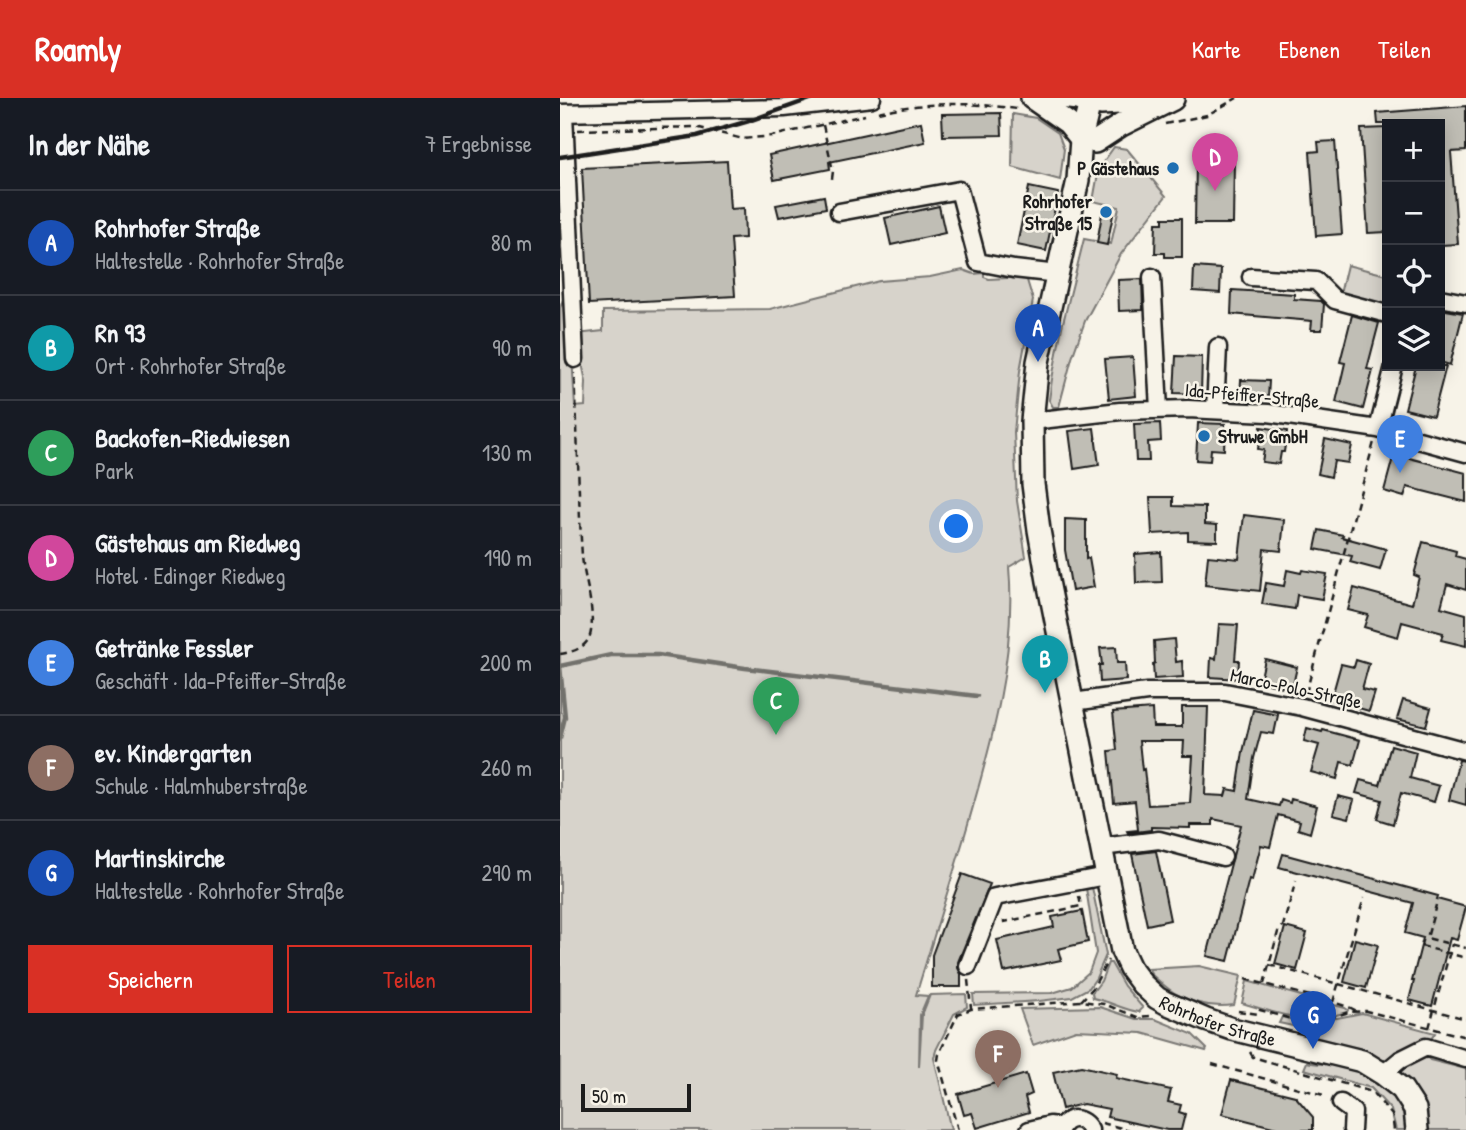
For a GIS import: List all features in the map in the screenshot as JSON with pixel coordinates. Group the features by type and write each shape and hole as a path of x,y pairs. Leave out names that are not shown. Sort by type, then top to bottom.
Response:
{"main road":[{"path":"1095,101 1175,99"},
{"path":"1026,104 1068,123 1088,141 1175,99"},
{"name":"Rohrhofer Straße","path":"1095,101 1038,362 1032,421 1033,484 1039,530 1122,951 1142,984 1166,1003 1219,1024 1362,1062 1383,1074 1402,1089 1415,1109 1417,1130"}],"street":[{"path":"575,359 562,113 784,108 872,98"},
{"path":"1048,98 1095,101"},
{"path":"839,212 959,190 978,262 1058,274"},
{"path":"1152,277 1159,410"},
{"path":"1251,277 1316,281 1335,300 1382,313"},
{"path":"1445,299 1466,303"},
{"path":"1214,410 1218,347"},
{"path":"1378,429 1393,371"},
{"name":"Ida-Pfeiffer-Straße","path":"1032,421 1120,411 1188,409 1268,413 1378,429 1466,453"},
{"name":"Marco-Polo-Straße","path":"1073,702 1147,692 1224,692 1303,707 1466,751"},
{"path":"1101,847 1159,840 1223,857"},
{"path":"968,966 995,897 1106,876"},
{"path":"1383,1074 1400,1059 1426,1047 1466,1059"},
{"path":"1341,1103 1353,1112 1352,1130"},
{"path":"1029,1130 1050,1125 1061,1129 1063,1124 1072,1119 1082,1121 1088,1127"}],"path":[{"path":"1154,126 1207,115 1237,98"},
{"path":"565,130 696,127 743,139 772,136 893,109 939,104 1026,104"},
{"path":"823,125 833,171 832,179"},
{"path":"560,654 572,653 583,647 591,633 592,613 582,559 575,359"},
{"path":"1303,707 1378,429"},
{"path":"1264,984 1296,880"},
{"path":"999,896 1004,922 1081,906 1076,882"},
{"path":"1333,1002 1348,960 1364,898"},
{"path":"1436,905 1427,938 1466,948"},
{"path":"1429,1028 1452,944"},
{"path":"1275,945 1280,946"},
{"path":"1421,946 1466,958"},
{"path":"1081,1001 1093,988 1110,955"},
{"path":"1269,965 1466,1019"},
{"path":"968,966 971,1009"},
{"path":"1245,979 1357,1011 1466,1037"},
{"path":"958,1130 938,1060 958,1014 971,1009 1081,1001 1104,1004 1137,1017 1161,1015"},
{"path":"1236,1011 1259,1014 1260,1010 1304,1020 1327,1019 1357,1011"},
{"path":"1249,1050 1253,1057 1372,1092 1392,1115 1394,1130"},
{"path":"1212,1064 1331,1097 1341,1103"},
{"path":"1088,1127 1091,1120 1129,1130"}],"shaded area":[{"path":"1013,114 1036,118 1058,133 1064,149 1060,180 1012,167"},
{"path":"1114,147 1127,149 1166,196 1121,254 1085,321 1059,407 1053,407 1049,400 1052,379 1084,239 1111,244 1119,207 1093,201 1099,168"},
{"path":"1347,265 1382,274 1382,305 1340,294"},
{"path":"963,270 974,274 984,273 984,277 989,279 1026,277 1033,300 1020,371 1014,432 1017,501 1026,557 1009,567 1009,637 999,706 973,808 916,995 928,996 920,1015 919,1067 922,1015 930,995 966,994 967,1007 954,1014 934,1058 951,1130 560,1130 560,308 568,285 575,407 585,406 586,382 576,334 603,331 603,311 770,309 879,281 930,277"},
{"path":"1092,887 1106,955 1089,988 1072,997 974,1005 973,994 1052,993 1072,987 1089,972 1096,953 1086,888"},
{"path":"1108,963 1111,963 1124,986 1143,1008 1139,1012 1093,998 1092,993 1101,981"},
{"path":"1199,966 1241,976 1234,1005 1212,1006 1185,998 1164,985 1149,969"},
{"path":"1247,981 1348,1010 1332,1016 1306,1018 1242,1003"},
{"path":"1100,1007 1136,1019 1155,1019 1192,1034 1207,1049 1206,1051 1142,1033 1076,1030 1033,1045 1020,1009"},
{"path":"1362,1013 1435,1033 1429,1042 1407,1048 1388,1061 1377,1060 1304,1035 1302,1028 1279,1023 1282,1017 1303,1022"},
{"path":"1424,1054 1430,1060 1466,1069 1466,1130 1426,1130 1401,1075 1402,1065"},
{"path":"1307,1062 1343,1065 1377,1081 1398,1103 1407,1130 1396,1130 1391,1110 1371,1088 1304,1069"}],"building":[{"path":"1466,106 1466,151 1451,152 1458,244 1445,245 1445,119 1382,119 1382,124 1378,124 1377,113"},
{"path":"1001,113 1002,135 943,136 942,114"},
{"path":"921,122 925,142 829,162 830,169 774,180 769,155"},
{"path":"1382,128 1382,232 1368,233 1361,129"},
{"path":"1335,141 1342,234 1316,236 1310,152 1319,151 1318,142"},
{"path":"1196,159 1234,159 1233,224 1195,224"},
{"path":"727,161 730,209 744,208 745,238 731,239 735,296 589,304 582,168"},
{"path":"1029,187 1058,193 1046,251 1017,245"},
{"path":"824,196 826,208 779,217 776,205"},
{"path":"939,206 945,233 891,245 885,218"},
{"path":"1103,208 1114,210 1107,245 1097,243"},
{"path":"1163,218 1182,218 1182,257 1165,257 1165,253 1155,253 1156,223 1163,223"},
{"path":"1194,267 1221,269 1220,293 1193,291"},
{"path":"1142,279 1143,310 1119,311 1118,280"},
{"path":"1232,290 1294,294 1294,299 1321,301 1324,304 1322,330 1311,330 1312,321 1231,314"},
{"path":"1445,310 1463,313 1450,365 1445,364"},
{"path":"1352,315 1379,323 1367,369 1373,370 1363,409 1336,402 1345,363 1340,362"},
{"path":"1176,356 1202,357 1201,394 1174,393"},
{"path":"1133,357 1136,396 1109,399 1105,359"},
{"path":"1415,371 1445,371 1433,416 1405,409"},
{"path":"1241,380 1269,381 1268,398 1240,397"},
{"path":"1160,423 1161,441 1148,442 1149,461 1136,461 1134,424"},
{"name":"Struwe GmbH","path":"1198,423 1225,424 1224,450 1211,449 1210,461 1196,460"},
{"path":"1261,427 1287,431 1279,464 1262,462 1264,450 1258,449"},
{"path":"1094,428 1099,465 1074,469 1069,431"},
{"path":"1325,439 1352,445 1348,463 1334,461 1331,477 1318,474"},
{"path":"1394,454 1466,473 1466,502 1407,487 1404,497 1384,491"},
{"path":"1150,497 1173,497 1173,506 1205,507 1205,524 1217,525 1217,541 1188,540 1188,532 1152,534"},
{"path":"1244,515 1284,520 1281,551 1264,549 1260,591 1205,585 1208,556 1239,559"},
{"path":"1065,519 1086,520 1086,559 1089,558 1094,587 1072,591 1065,550"},
{"path":"1319,530 1386,549 1380,570 1350,562 1352,556 1315,549"},
{"path":"1423,542 1456,551 1455,556 1466,559 1466,590 1447,584 1441,607 1466,614 1466,646 1441,640 1443,633 1402,622 1398,637 1364,627 1368,615 1348,610 1354,588 1412,604 1419,577 1414,575"},
{"path":"1161,552 1162,582 1136,583 1135,554"},
{"path":"1287,570 1327,574 1322,599 1297,595 1295,609 1262,604 1266,583 1284,586"},
{"path":"1219,624 1238,625 1235,660 1239,660 1238,679 1210,677 1211,658 1216,659"},
{"path":"1174,639 1176,662 1182,661 1183,677 1154,679 1154,641"},
{"path":"1116,647 1117,663 1125,663 1126,680 1100,682 1100,648"},
{"path":"1265,659 1297,667 1292,689 1260,682"},
{"path":"1356,660 1369,664 1362,689 1375,692 1369,711 1331,700 1341,664 1354,667"},
{"path":"1403,700 1431,708 1426,726 1397,719"},
{"path":"1182,707 1208,707 1205,795 1225,796 1227,789 1237,791 1253,710 1278,715 1274,734 1261,732 1248,799 1279,806 1281,800 1290,803 1291,799 1317,806 1310,833 1298,829 1300,821 1278,815 1270,847 1261,845 1252,880 1249,879 1228,961 1207,956 1241,825 1213,819 1213,825 1190,825 1190,828 1151,827 1151,830 1128,833 1127,831 1138,830 1135,801 1114,803 1109,751 1117,750 1113,712 1152,709 1153,727 1182,727","holes":["1139,741 1184,741 1183,756 1193,756 1190,803 1148,805"]},
{"path":"1307,728 1360,740 1353,765 1341,762 1337,779 1311,772 1319,745 1304,741"},
{"path":"1391,745 1416,752 1410,778 1439,786 1434,802 1401,793 1393,824 1377,819 1382,800 1356,793 1360,780 1380,785"},
{"path":"1459,760 1466,761 1466,805 1449,800"},
{"path":"1338,796 1354,800 1349,818 1333,814"},
{"path":"1156,851 1170,920 1147,925 1132,854"},
{"path":"1283,854 1438,896 1437,899 1466,907 1457,940 1450,938 1432,1006 1409,1000 1423,938 1405,933 1413,903 1279,867"},
{"path":"962,874 990,884 958,962 961,987 932,987 932,955"},
{"path":"1082,911 1088,942 1058,949 1061,960 1004,972 997,940 1054,927 1052,917"},
{"path":"1285,927 1307,933 1297,970 1275,964"},
{"path":"1355,939 1378,945 1366,988 1344,982"},
{"path":"1081,1066 1117,1074 1116,1078 1171,1090 1168,1102 1181,1105 1179,1112 1185,1114 1181,1130 1167,1130 1107,1117 1109,1109 1083,1104 1062,1109 1053,1072"},
{"path":"1026,1074 1032,1094 1025,1097 1029,1112 977,1128 972,1113 964,1115 958,1094"},
{"path":"1231,1080 1295,1096 1313,1117 1313,1130 1277,1130 1222,1114"}],"waterway":[{"path":"560,666 611,655 658,655 977,696"},
{"path":"560,666 565,717 560,738"}],"railway":[{"path":"560,157 697,136 813,98"}],"place":[{"name":"P Gästehaus","path":"1173,168"},
{"name":"Gästehaus am Riedweg","path":"1215,191"},
{"name":"Rohrhofer Straße 15","path":"1106,212"},
{"name":"Rohrhofer Straße","path":"1038,362"},
{"name":"Struwe GmbH","path":"1204,436"},
{"name":"Getränke Fessler","path":"1400,473"},
{"name":"Rn 93","path":"1045,693"},
{"name":"Backofen-Riedwiesen","path":"776,735"},
{"name":"Martinskirche","path":"1313,1049"},
{"name":"ev. Kindergarten","path":"998,1088"}]}
